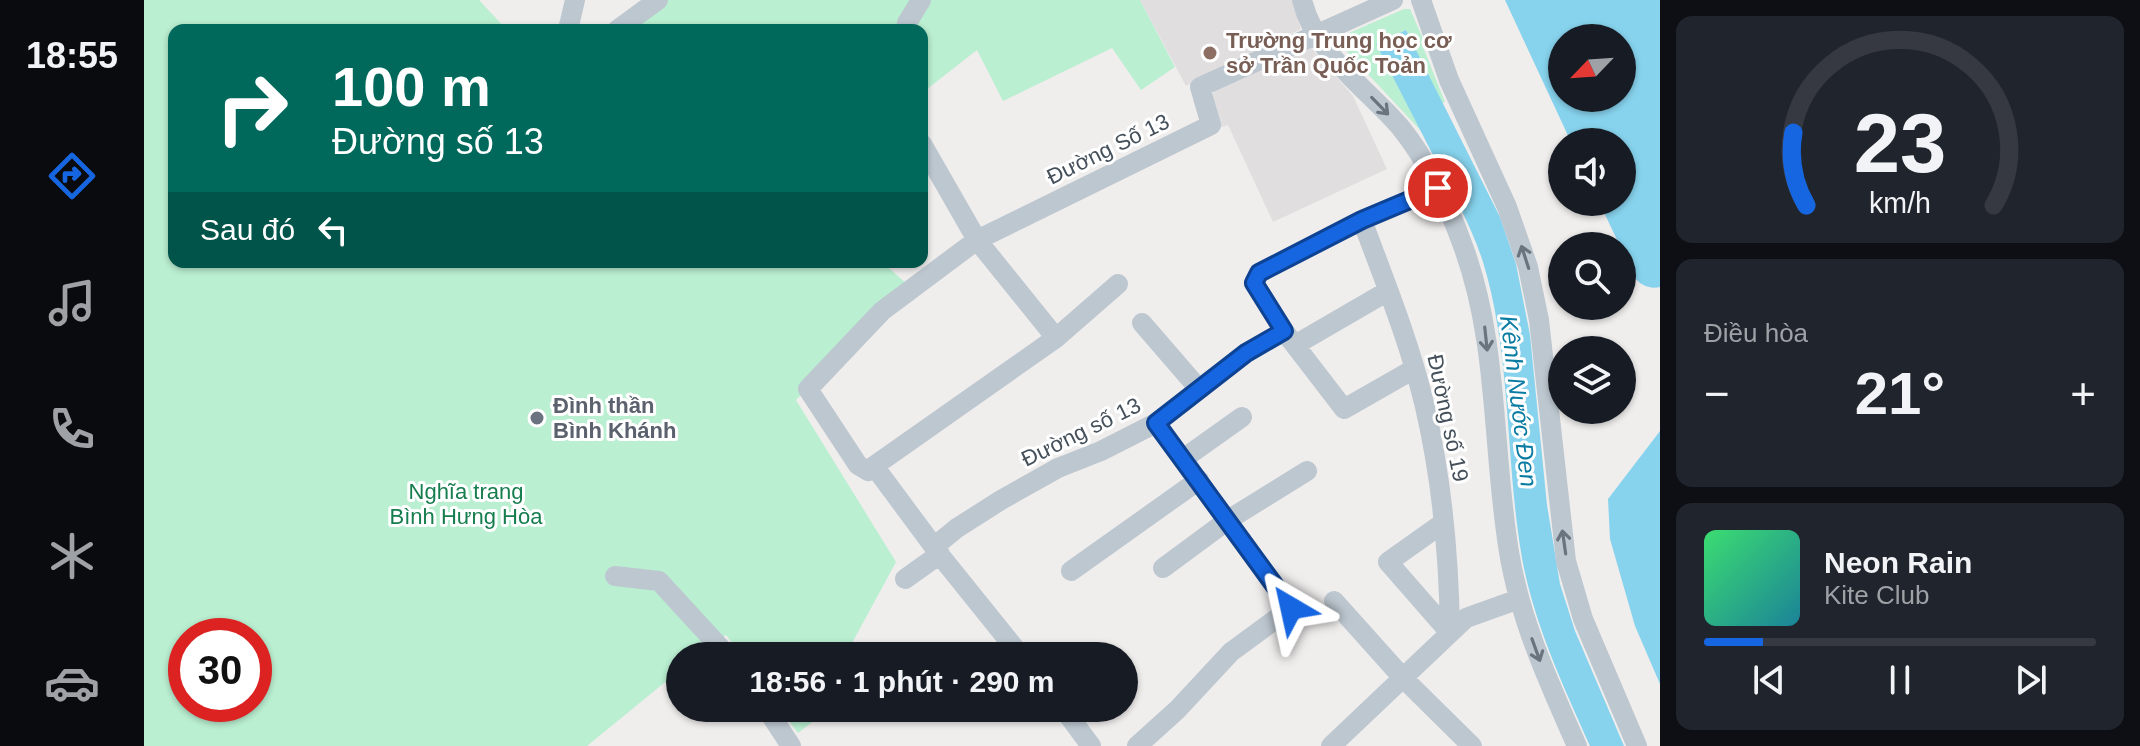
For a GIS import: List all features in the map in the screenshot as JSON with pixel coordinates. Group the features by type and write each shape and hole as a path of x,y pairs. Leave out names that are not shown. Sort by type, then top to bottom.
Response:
{"street":[{"path":"569,24 575,0"},
{"path":"625,24 658,0"},
{"path":"907,24 921,0"},
{"path":"1302,0 1315,34 1335,60 1400,127 1422,158 1464,247 1482,310 1506,537 1519,599 1540,661 1577,746"},
{"path":"1315,34 1393,0"},
{"path":"1421,0 1449,80 1507,207 1528,267 1539,320 1566,561 1583,619 1637,746"},
{"name":"Đường Số 13","path":"977,240 1211,125 1200,87 1315,34"},
{"path":"928,154 977,240 1056,338"},
{"path":"1414,369 1344,409 1290,338 1254,283 1259,273 1362,220 1438,188"},
{"name":"Đường số 19","path":"1362,220 1425,408 1443,523 1450,586 1450,633"},
{"path":"977,240 882,311 808,389 858,465 868,471 1056,338 1118,284"},
{"name":"Đường số 13","path":"905,579 957,528 1047,474 1156,423 1246,353 1290,338 1388,291"},
{"path":"1142,323 1199,389"},
{"path":"1183,459 1242,417"},
{"path":"1137,746 1177,710 1231,652 1291,608 1156,423"},
{"path":"874,466 1010,642"},
{"path":"1163,568 1228,520 1307,471"},
{"path":"1071,571 1199,480"},
{"path":"1443,523 1388,562 1450,633"},
{"path":"615,576 659,581 715,642"},
{"path":"1331,746 1466,618 1519,599"},
{"path":"1334,601 1403,678 1472,746"},
{"path":"775,722 791,746"},
{"path":"1076,722 1091,746"}],"shaded area":[{"name":"Trường Trung học cơ sở Trần Quốc Toản","path":"1140,0 1292,0 1301,29 1186,86"},
{"path":"1307,43 1353,96 1387,169 1273,222 1228,125 1218,128 1211,105 1214,89"}],"green space":[{"name":"Nghĩa trang Bình Hưng Hòa","path":"144,0 479,0 501,24 168,24 168,268 889,268 907,284 796,400 896,562 853,642 731,642 726,635 717,642 666,642 666,681 587,746 144,746"},
{"path":"652,0 1140,0 1175,67 1141,90 1112,48 1003,101 977,50 928,88 928,24 620,24"},
{"path":"1410,9 1445,102 1442,103 1406,30 1376,44 1421,131 1338,42 1342,36"},
{"path":"790,722 813,722 798,733"}],"water":[{"path":"1505,0 1660,0 1660,287 1645,286 1636,279 1636,232 1613,232 1606,216 1636,216 1636,128 1564,128 1557,112 1636,112 1636,24 1548,24 1548,93"},
{"name":"Kênh Nước Đen","path":"1406,30 1500,217 1516,264 1530,335 1547,505 1560,584 1575,631 1624,746 1590,746 1550,654 1534,607 1517,521 1499,335 1483,262 1462,212 1376,44"},
{"path":"1660,431 1660,684 1635,626 1610,539 1608,499"}],"place":[{"name":"Trường Trung học cơ sở Trần Quốc Toản","path":"1210,53"},
{"name":"Đình thần Bình Khánh","path":"537,418"}],"route":[{"path":"1291,608 1156,423 1246,353 1284,331 1254,283 1259,273 1362,220 1438,188"}]}
